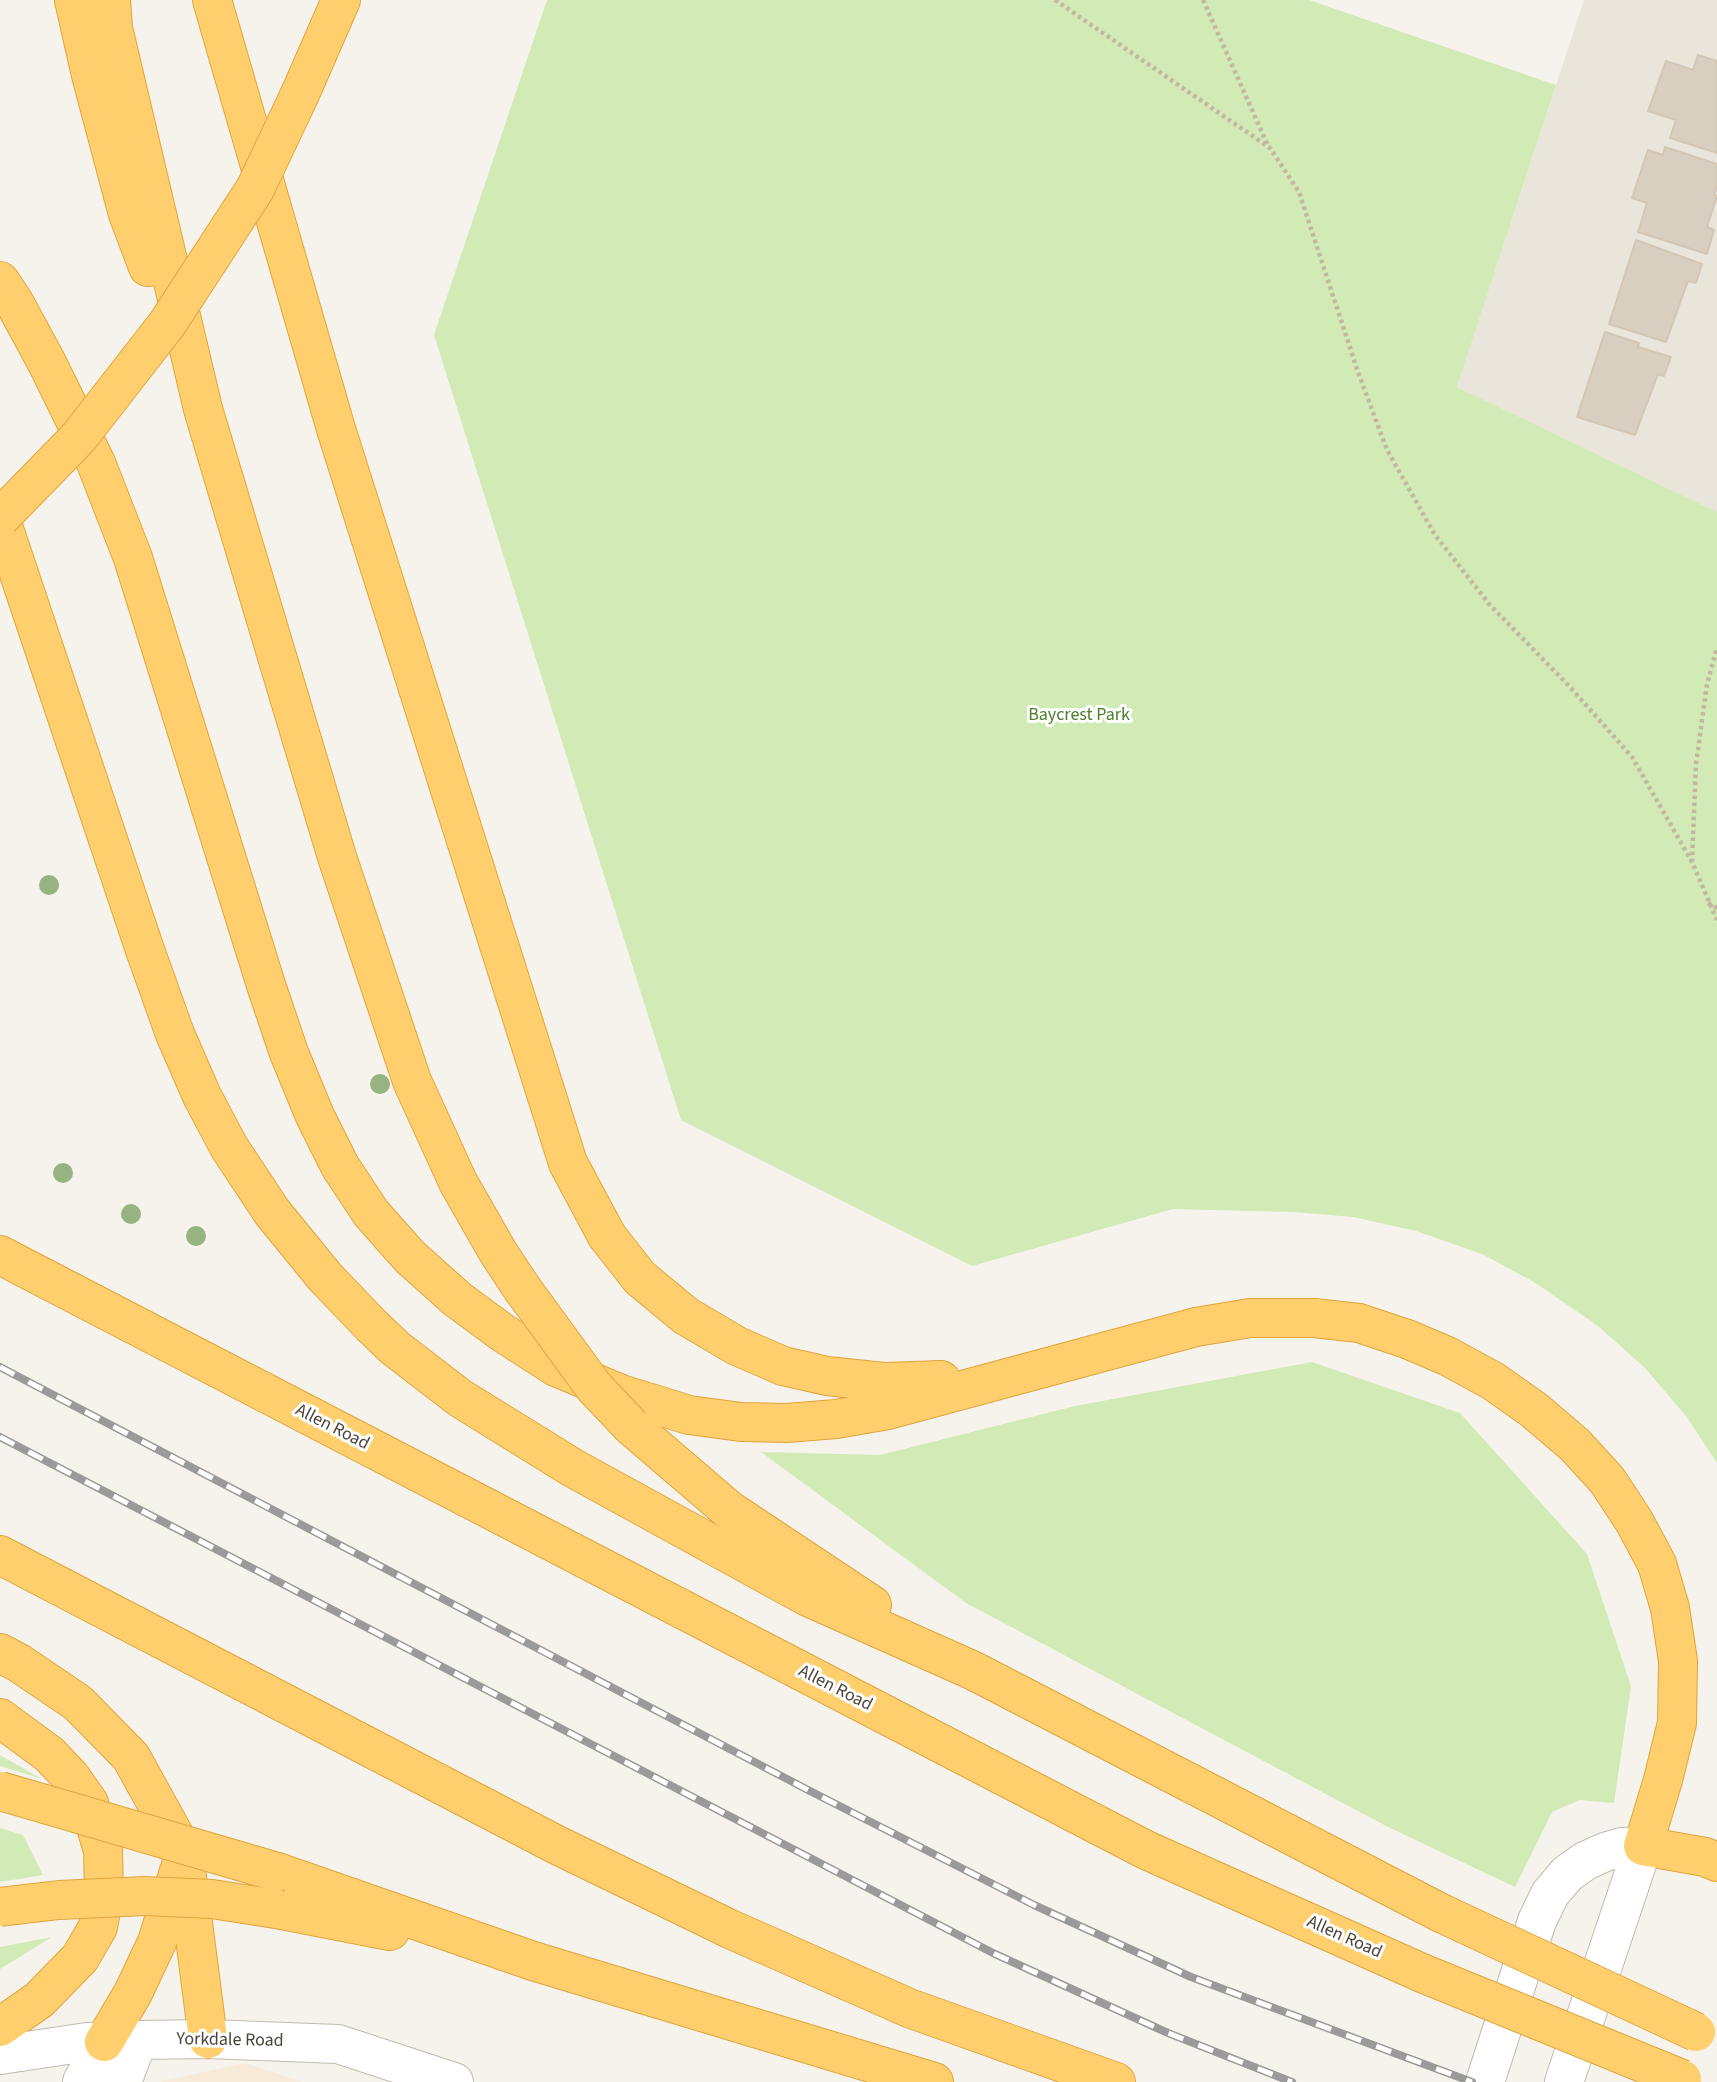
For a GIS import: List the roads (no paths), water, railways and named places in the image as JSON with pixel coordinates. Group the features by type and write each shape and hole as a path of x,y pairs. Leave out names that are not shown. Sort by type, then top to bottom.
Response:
{"highway":[{"path":"74,0 128,214 204,409"},
{"path":"111,0 116,41 204,409 337,857 412,1081 458,1182 521,1287 594,1387 631,1426 729,1510 974,1671"},
{"path":"212,0 336,429 568,1163 607,1236 640,1278 686,1316 737,1346 783,1366 827,1377 884,1382 967,1379 1060,1362"},
{"path":"341,0 255,190 167,324 79,437 0,517 175,1034 202,1096 236,1157 272,1212 325,1277 395,1348 460,1398 536,1447 808,1597 974,1671 1441,1913 1707,2037"},
{"path":"0,281 47,363 96,463 133,558 266,985 289,1053 315,1116 340,1166 371,1213 410,1257 457,1299 503,1334 556,1367 621,1394 689,1415 753,1422 787,1423 836,1419 888,1410 1196,1326 1250,1318 1314,1318 1359,1323 1447,1356 1493,1381 1576,1445 1607,1480 1657,1564 1670,1608 1678,1661 1677,1723 1664,1780 1643,1846 1705,1857 1717,1862"},
{"name":"Allen Road","path":"0,1255 1146,1850 1422,1973 1686,2081"},
{"path":"0,1555 557,1845 730,1929 909,2008 1116,2082"},
{"path":"0,1653 19,1662 78,1703 131,1757 184,1853 208,2039"},
{"path":"0,1718 49,1754 70,1776 89,1803 103,1851 104,1894 98,1927 80,1958 39,2000 0,2027"},
{"path":"0,1791 278,1872 533,1961 934,2082"},
{"path":"121,2041 133,1993 157,1942 184,1853"},
{"path":"0,1907 59,1900 145,1896 212,1899 282,1910 533,1961"}],"street":[{"path":"1485,2082 1537,1921 1550,1894 1567,1874 1586,1861 1622,1847 1643,1846 1564,2082"},
{"name":"Yorkdale Road","path":"0,2055 121,2041 208,2039 338,2045 454,2082"},
{"path":"82,2082 121,2041"},
{"path":"121,2041 122,2082"}],"railway":[{"path":"0,1367 808,1790 1034,1905 1191,1977 1472,2082"},
{"path":"0,1437 995,1954 1168,2033 1292,2082"}],"park label":[{"name":"Baycrest Park","path":"1079,716"}]}
